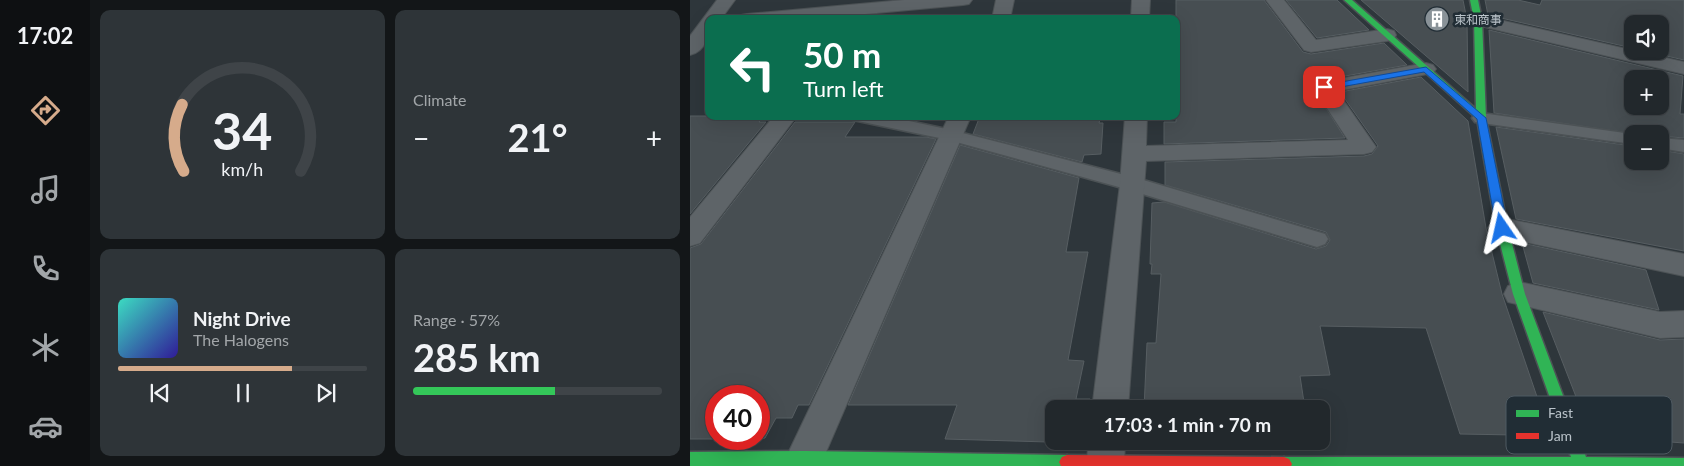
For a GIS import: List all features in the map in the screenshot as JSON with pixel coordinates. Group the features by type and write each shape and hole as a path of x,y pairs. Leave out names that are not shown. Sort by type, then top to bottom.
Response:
{"street":[{"path":"715,15 726,0"},
{"path":"792,15 963,0"},
{"path":"1002,15 1006,0"},
{"path":"1140,0 1140,15"},
{"path":"1275,0 1311,46 1387,35"},
{"path":"1348,0 1481,118"},
{"path":"1474,0 1478,20 1481,118 1502,228 1519,294 1556,396"},
{"path":"1478,20 1684,68"},
{"path":"690,24 705,23"},
{"path":"690,49 705,28"},
{"path":"1135,154 1364,147 1324,87 1426,69"},
{"path":"690,236 783,120"},
{"path":"1111,400 1133,184 1136,120"},
{"path":"803,462 955,126"},
{"path":"1502,228 1684,265"},
{"path":"1519,294 1660,326 1684,324"},
{"path":"1578,454 1582,466"},
{"path":"690,459 803,462 1106,457 1582,466 1684,465"}],"lane":[{"path":"1481,118 1624,138"},
{"path":"897,120 955,126 1133,184 1317,239"},
{"path":"1669,144 1684,146"}],"building":[{"path":"1176,0 1264,0 1303,52 1311,54 1384,43 1407,65 1317,81 1312,86 1345,138 1164,144 1164,122 1180,120 1180,15 1176,15"},
{"path":"1286,0 1337,0 1369,30 1317,38"},
{"path":"1361,0 1463,0 1467,20 1468,92"},
{"path":"1485,0 1518,0 1540,5 1542,0 1684,0 1684,60 1669,57 1669,15 1624,15 1624,46 1488,15"},
{"path":"1489,30 1658,70 1624,70 1624,115 1669,115 1669,73 1683,76 1680,114 1684,114 1684,138 1669,137 1669,125 1624,125 1624,132 1494,113"},
{"path":"1421,77 1468,121 1486,228 1502,294 1537,396 1506,396 1506,435 1460,434 1426,328 1320,326 1330,375 1300,376 1304,400 1144,400 1147,343 1156,343 1161,274 1151,274 1152,203 1164,202 1316,249 1326,246 1330,240 1326,232 1165,185 1165,162 1364,156 1372,154 1378,146 1340,92"},
{"path":"690,116 705,116 705,120 761,120 759,122 766,122 690,214"},
{"path":"978,120 1100,120 1099,123 1103,123 1101,154 1084,155 1082,162 973,134"},
{"path":"795,122 855,122 845,137 926,137 936,139 809,405 798,405 792,418 776,418 770,429 770,385 705,385 705,439 690,439 690,248 701,244"},
{"path":"1496,127 1624,145 1624,170 1669,170 1669,152 1684,154 1684,251 1516,219"},
{"path":"960,145 1079,178 1066,252 1088,252 1068,360 1084,361 1076,399 1090,400 1045,400 1045,442 945,439 957,405 848,405"},
{"path":"1522,243 1646,270 1659,310 1533,283"},
{"path":"1543,312 1660,340 1684,339 1684,443 1672,442 1672,396 1576,396"}],"traffic: fast":[{"path":"1348,0 1481,118"},
{"path":"1474,0 1478,20 1481,118 1502,228 1519,294 1556,396"},
{"path":"1578,454 1582,466"},
{"path":"690,459 805,458 1067,462"},
{"path":"1284,464 1684,465"}],"traffic: jam":[{"path":"1067,462 1284,464"}],"place":[{"name":"東和商事","path":"1437,19"}],"route":[{"path":"1324,87 1426,69 1481,118 1502,228"}]}
